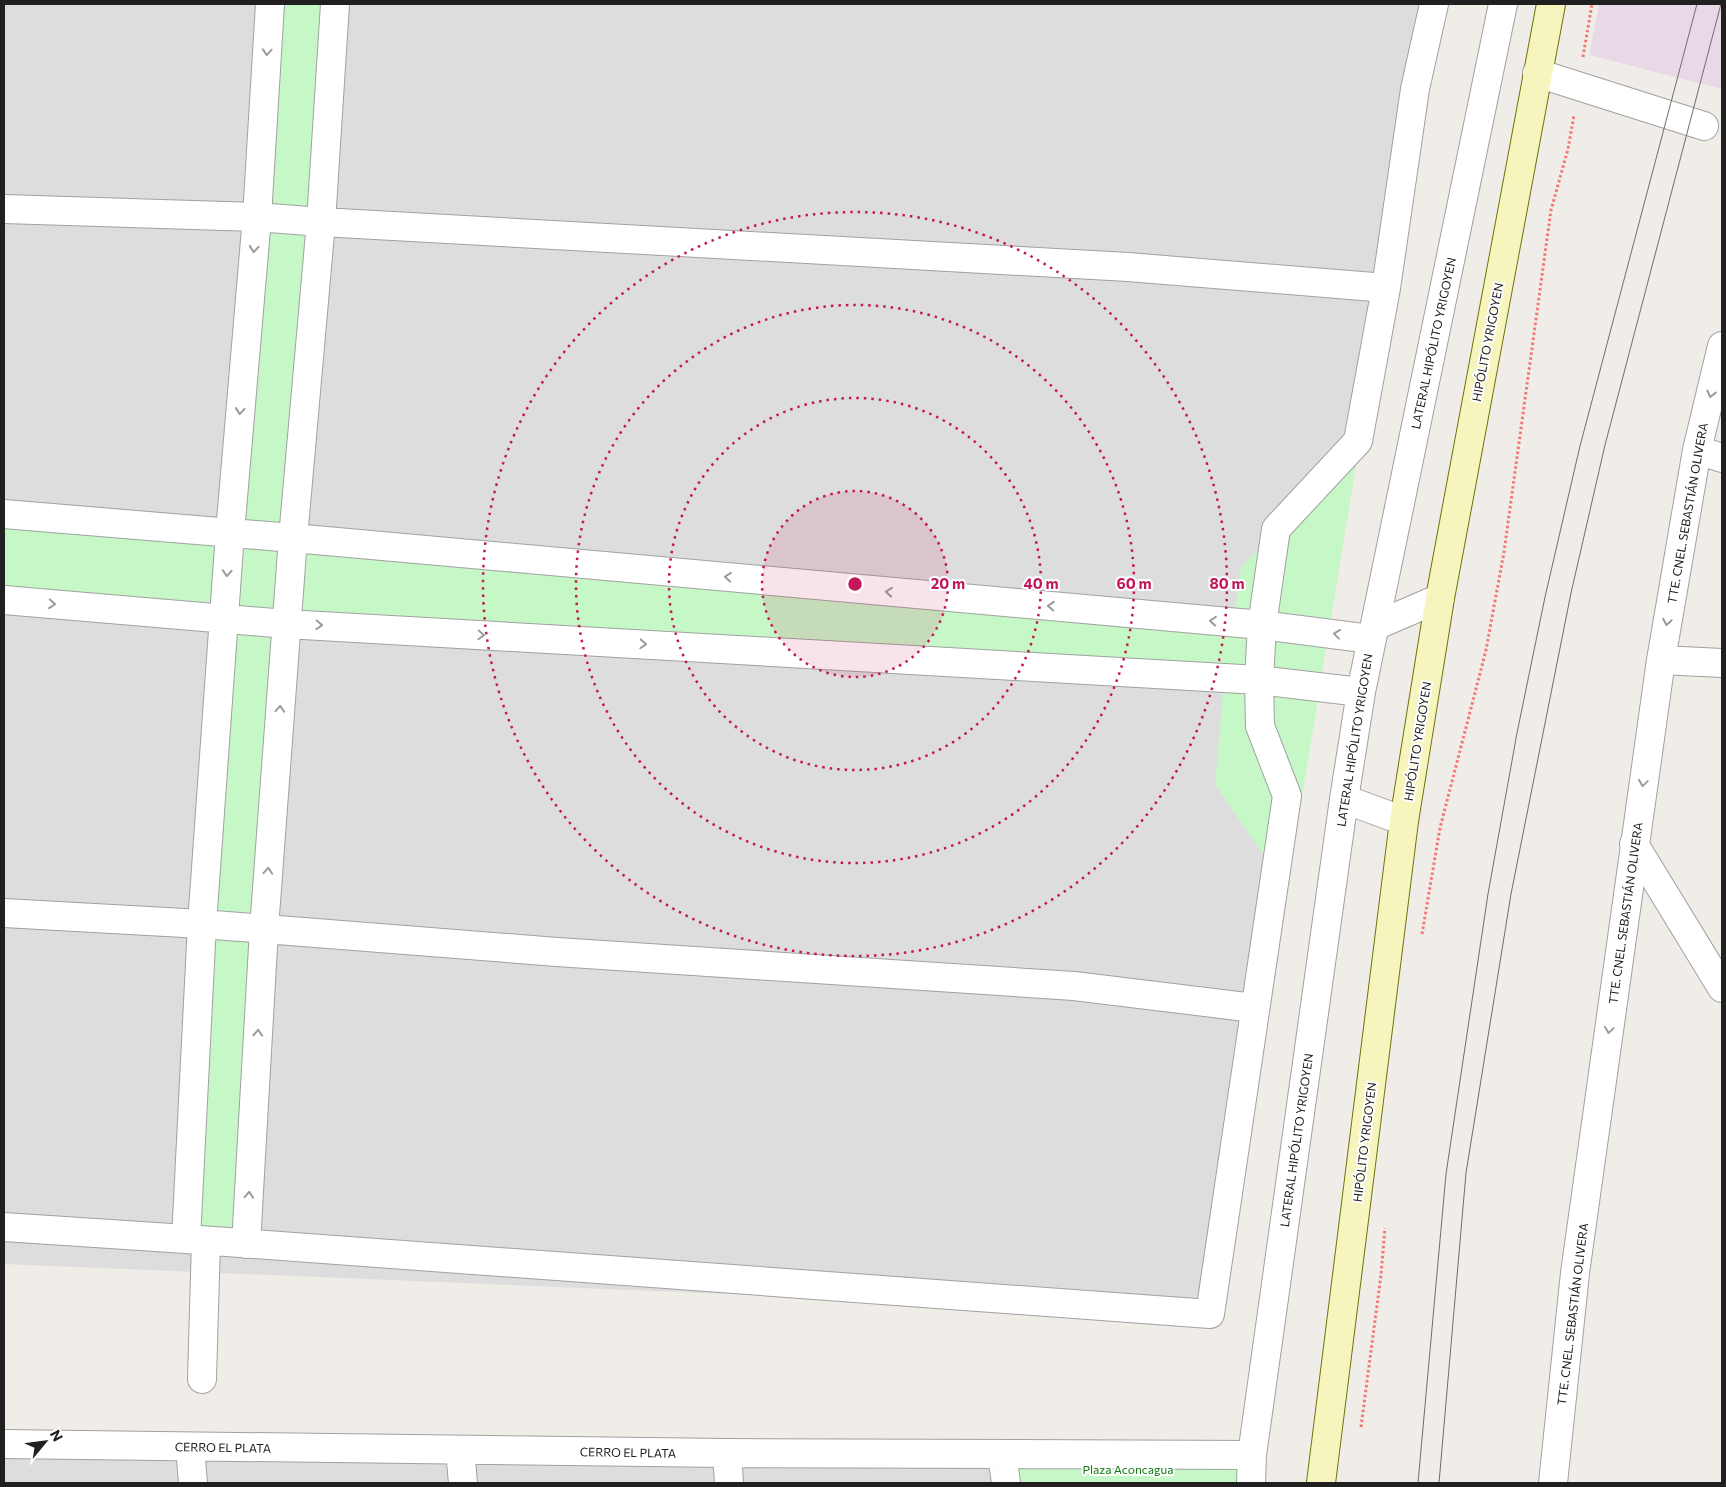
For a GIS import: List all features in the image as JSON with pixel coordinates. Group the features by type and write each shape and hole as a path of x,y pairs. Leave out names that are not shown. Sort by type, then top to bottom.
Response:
{"main road":[{"name":"HIPÓLITO YRIGOYEN","path":"1321,1483 1404,821 1440,598 1551,4"}],"street":[{"path":"202,1379 196,1240 202,924 230,534 257,217 270,4"},
{"path":"246,1244 264,929 286,624 321,222 335,4"},
{"path":"4,1227 1210,1314 1287,796 1260,726 1259,680 1262,625 1276,529 1358,442 1386,288 1415,89 1434,4"},
{"name":"LATERAL HIPÓLITO YRIGOYEN","path":"1251,1483 1252,1455 1344,799 1361,692 1503,4"},
{"path":"1537,73 1716,129"},
{"path":"4,210 257,217 1108,266 1386,288"},
{"name":"TTE. CNEL. SEBASTIÁN OLIVERA","path":"1553,1483 1575,1273 1661,660 1697,450 1722,346"},
{"path":"1697,450 1722,458"},
{"path":"4,514 1262,625 1373,632 1440,598"},
{"path":"4,600 286,624 1259,680 1361,692"},
{"path":"1661,660 1722,663"},
{"path":"1344,799 1404,821"},
{"path":"1634,844 1722,988"},
{"path":"4,914 202,924 567,952 1074,986 1254,1008"},
{"name":"CERRO EL PLATA","path":"4,1444 727,1453 1252,1455"},
{"path":"190,1447 193,1483"},
{"path":"460,1450 463,1483"},
{"path":"727,1453 729,1483"},
{"path":"1002,1454 1006,1483"}],"path":[{"path":"1421,942 1440,828 1486,650 1504,552 1551,210 1568,149 1592,4"},
{"path":"1359,1436 1382,1275 1386,1225"}],"shaded area":[{"path":"4,4 1435,4 1210,1314 4,1264"},
{"path":"1599,4 1722,4 1722,89 1589,55"},
{"path":"4,1443 1252,1455 1251,1483 4,1483"}],"green space":[{"path":"276,4 327,4 285,544 1235,609 1241,567 1358,453 1287,889 1215,784 1224,680 281,616 241,1237 194,1234 234,612 4,592 4,521 237,541"},
{"name":"Plaza Aconcagua","path":"1002,1454 1252,1455 1251,1483 1006,1483"}],"tram line":[{"path":"1418,1483 1446,1174 1488,894 1517,733 1545,597 1580,446 1697,4"},
{"path":"1439,1483 1466,1173 1511,894 1571,593 1605,445 1721,4"}]}
